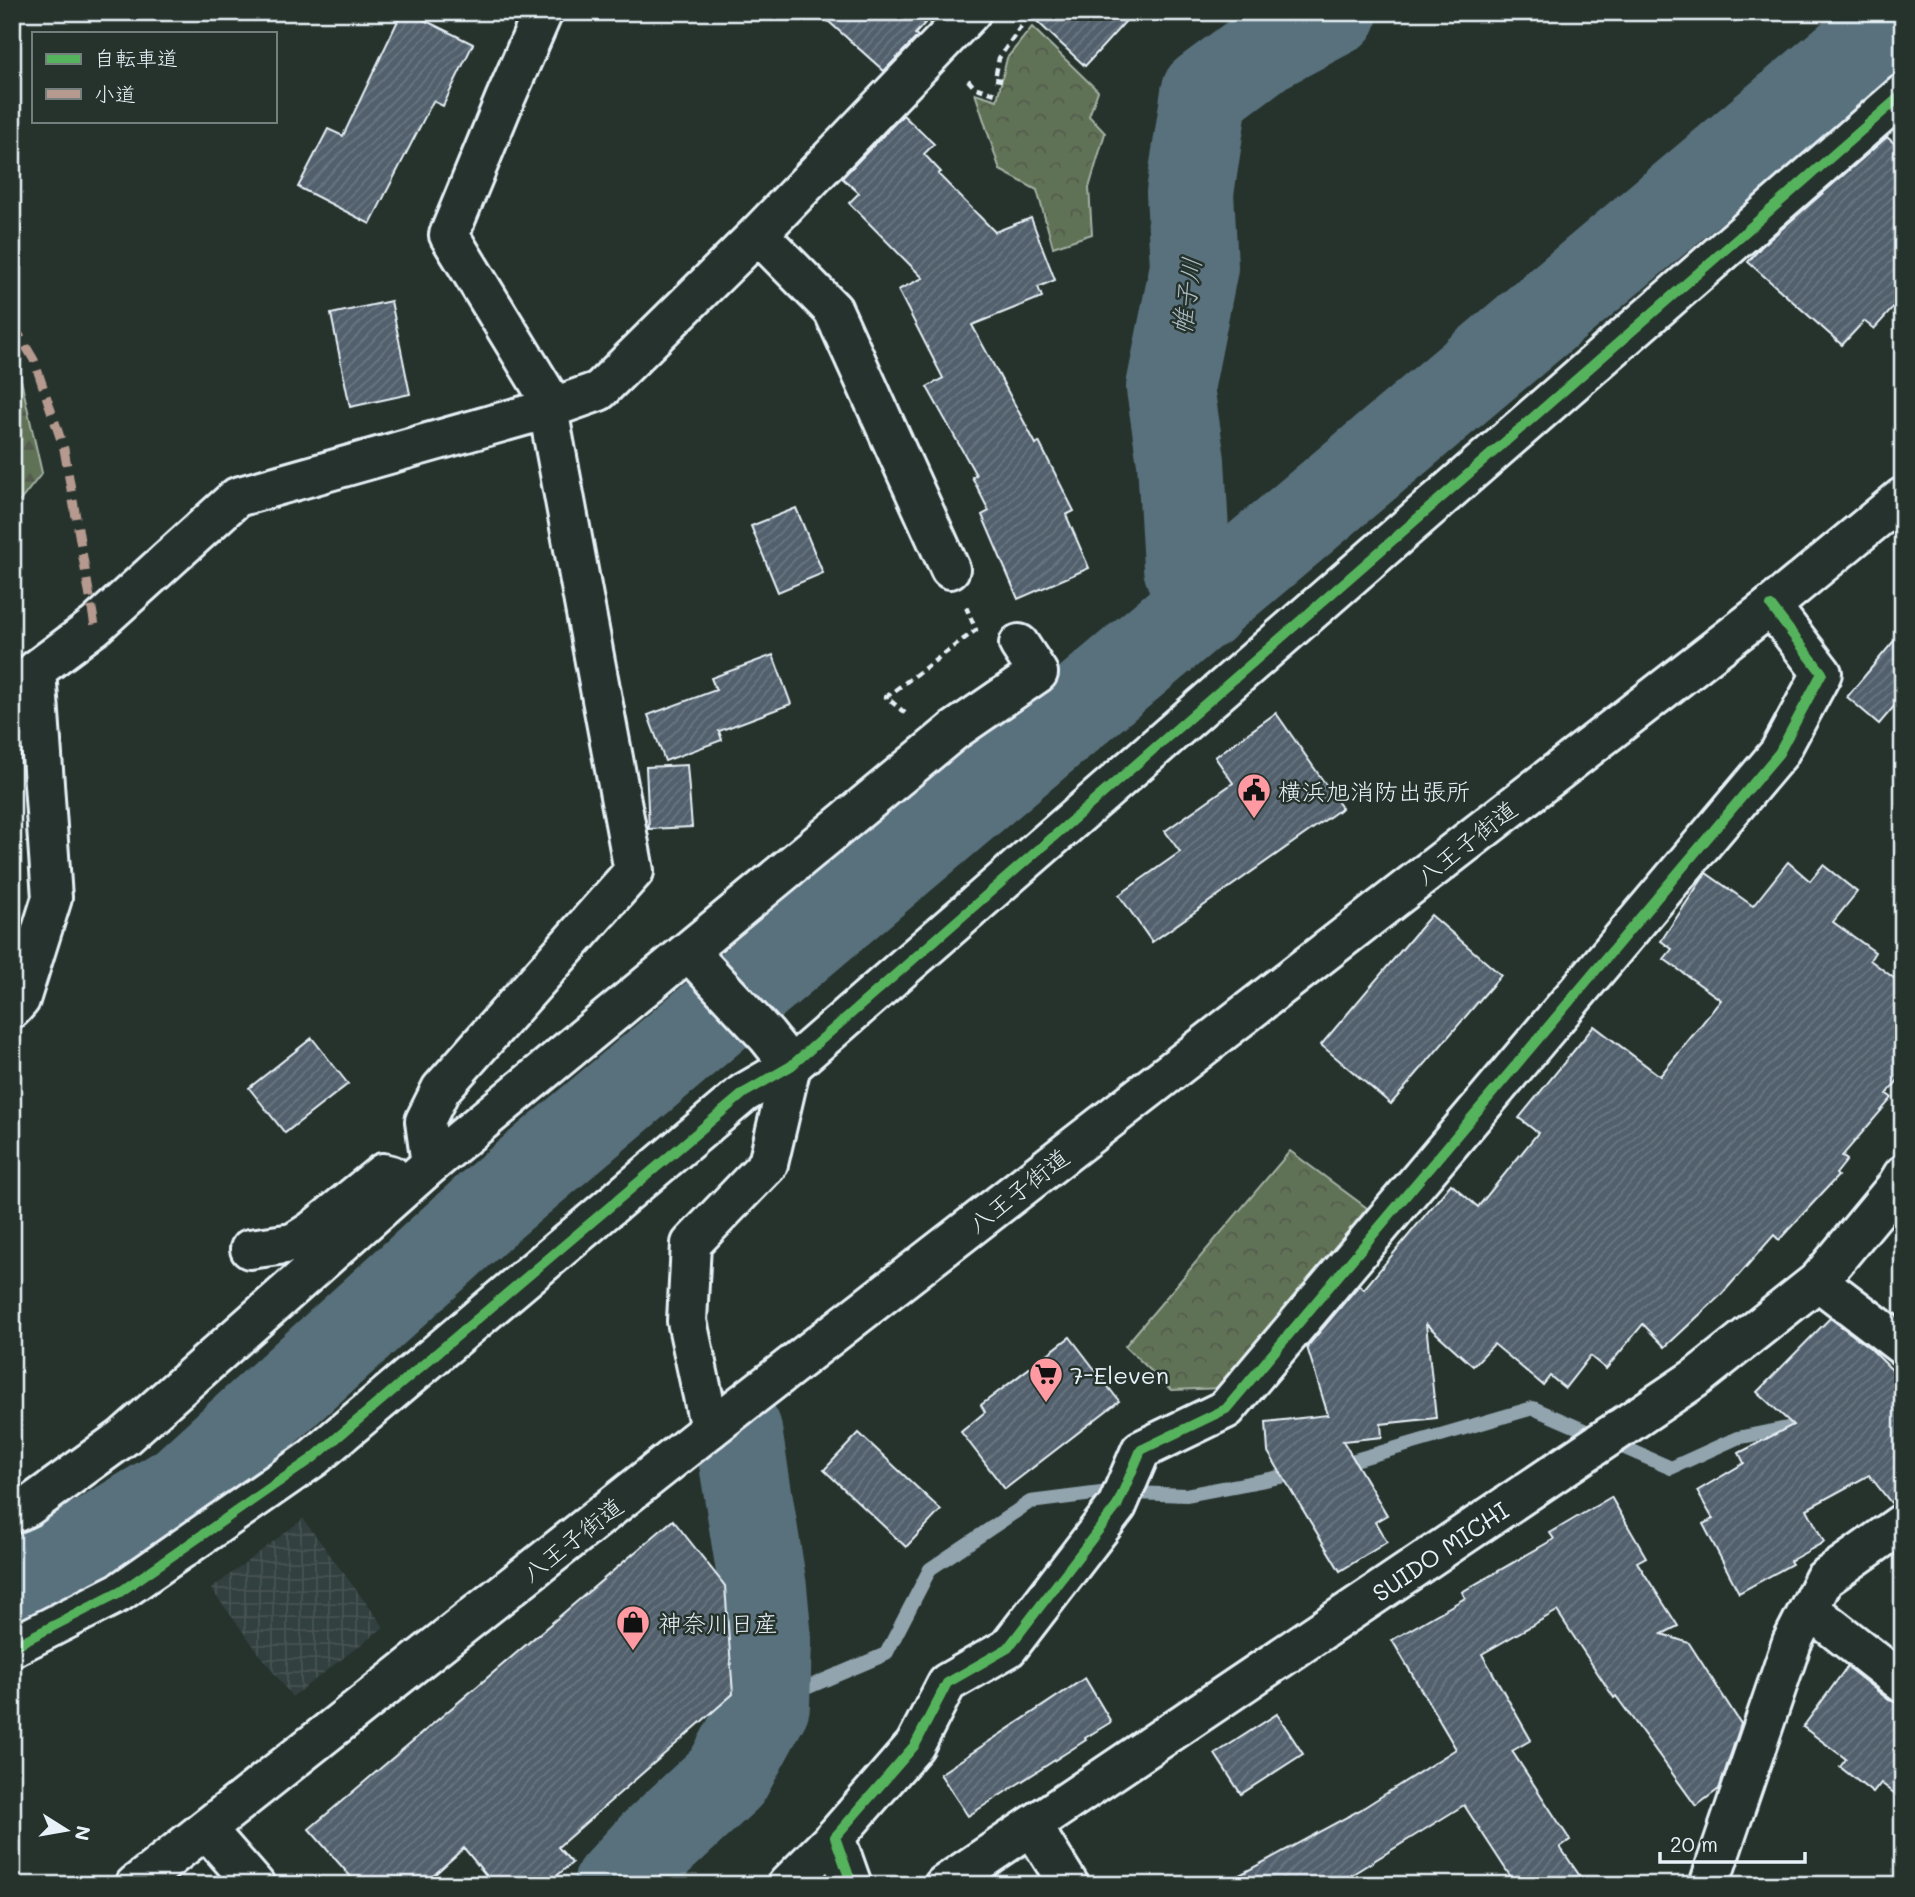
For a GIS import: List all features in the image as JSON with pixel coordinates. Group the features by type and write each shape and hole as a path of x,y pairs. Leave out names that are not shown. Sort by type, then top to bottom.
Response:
{"main road":[{"path":"423,1172 425,1121 441,1090 634,871 551,408 450,235 505,99 544,12"},
{"path":"12,1009 20,1000 52,898 24,672 94,626 237,496 551,408 599,391 758,234 971,12"},
{"path":"12,1647 120,1592 313,1458 744,1093 791,1066 1903,94"},
{"path":"758,234 833,310 950,569"},
{"name":"八王子街道","path":"135,1885 710,1429 1771,606 1903,497"},
{"path":"787,1885 835,1837 915,1745 947,1684 1008,1648 1117,1506 1141,1450 1226,1409 1779,753 1822,673 1771,606"},
{"path":"12,1514 29,1506 124,1437 423,1172 695,959 955,730 1038,673 1019,644"},
{"path":"695,959 767,1036 791,1066"},
{"path":"710,1429 687,1321 691,1244 768,1164 791,1066"},
{"path":"250,1249 293,1243 312,1231 383,1173 423,1172"},
{"name":"SUIDO MICHI","path":"944,1885 1697,1377 1818,1280 1903,1175"},
{"path":"1818,1280 1903,1346"},
{"path":"1709,1885 1793,1642 1824,1579 1903,1523"},
{"path":"1810,1609 1903,1683"},
{"path":"1032,1826 1069,1885"},
{"path":"206,1829 255,1885"},
{"path":"835,1837 852,1885"}],"path":[{"path":"1002,80 995,79 999,58 1031,12"},
{"path":"974,86 998,94"},
{"path":"906,713 886,697 976,630 950,569"}],"shaded area":[{"path":"303,1519 384,1627 292,1697 211,1589"}],"green space":[{"path":"1032,27 1098,91 1089,116 1105,133 1089,188 1092,234 1053,247 1037,190 1000,170 975,93 997,100 1007,58"},
{"path":"12,340 42,473 12,511"},
{"path":"1290,1151 1367,1208 1224,1388 1171,1390 1125,1346"}],"building":[{"path":"402,12 408,12 473,44 443,106 433,101 370,224 298,187 328,129 343,136"},
{"path":"818,12 935,12 915,34 918,36 884,71"},
{"path":"1027,12 1134,12 1085,66"},
{"path":"903,115 934,144 924,154 941,172 938,174 995,232 1031,218 1055,280 1038,287 1042,297 972,325 1036,444 1039,442 1074,511 1066,515 1089,568 1018,599 982,515 989,511 972,477 976,475 927,387 943,378 898,290 923,278 849,203 859,193 842,178"},
{"path":"1887,137 1903,151 1903,297 1874,329 1864,321 1842,345 1748,262 1761,247"},
{"path":"391,301 410,394 350,407 331,314"},
{"path":"796,508 823,573 778,592 751,526"},
{"path":"1903,630 1903,696 1879,724 1847,697"},
{"path":"773,655 791,704 719,731 722,740 665,761 648,715 716,690 711,678"},
{"name":"横浜旭消防出張所","path":"1276,713 1342,808 1152,942 1119,895 1180,852 1165,831 1233,783 1215,757"},
{"path":"687,765 692,827 649,829 646,767"},
{"path":"1788,862 1810,881 1823,865 1857,892 1833,922 1875,952 1870,960 1903,985 1903,1074 1887,1094 1892,1098 1842,1156 1847,1160 1836,1174 1838,1176 1779,1240 1774,1235 1722,1294 1665,1347 1643,1324 1606,1369 1590,1356 1565,1388 1550,1376 1543,1385 1494,1344 1473,1366 1426,1324 1436,1418 1381,1424 1382,1437 1343,1441 1387,1515 1375,1522 1387,1542 1340,1571 1268,1452 1266,1422 1328,1415 1307,1347 1359,1285 1364,1289 1451,1184 1478,1207 1538,1133 1519,1118 1594,1026 1660,1076 1721,1000 1664,959 1672,949 1661,941 1706,873 1753,906"},
{"path":"1431,915 1501,975 1391,1104 1321,1045"},
{"path":"312,1038 348,1084 285,1133 249,1088"},
{"path":"1830,1318 1870,1348 1903,1381 1903,1501 1892,1504 1869,1475 1807,1509 1824,1542 1790,1561 1792,1564 1739,1593 1703,1524 1713,1519 1697,1491 1744,1463 1739,1453 1793,1425 1757,1392"},
{"path":"1070,1337 1119,1401 1005,1489 961,1432 985,1412 981,1405"},
{"path":"859,1433 941,1510 906,1547 824,1470"},
{"path":"1611,1497 1646,1557 1637,1562 1678,1626 1662,1634 1689,1643 1741,1724 1719,1789 1696,1806 1616,1696 1614,1698 1557,1611 1482,1654 1531,1740 1512,1751 1570,1840 1560,1847 1586,1885 1516,1885 1464,1805 1335,1885 1221,1885 1360,1810 1456,1749 1392,1640 1465,1598 1462,1592 1554,1539 1550,1533"},
{"path":"673,1520 725,1586 733,1694 558,1847 572,1863 546,1885 494,1885 464,1848 423,1885 358,1885 309,1829"},
{"path":"1847,1667 1889,1700 1903,1704 1903,1800 1881,1783 1873,1793 1840,1767 1846,1759 1803,1727"},
{"path":"1085,1678 1111,1722 968,1816 940,1774"},
{"path":"1277,1714 1303,1754 1241,1794 1215,1754"}],"waterway":[{"name":"帷子川","path":"1202,607 1187,567 1181,461 1170,388 1194,267 1190,193 1205,93 1264,49 1334,12"},
{"path":"12,1590 182,1487 491,1205 1903,12"},
{"path":"1338,1465 1533,1408 1671,1468 1737,1438 1808,1424"},
{"path":"617,1885 654,1845 727,1777 766,1705 768,1640 763,1588 738,1431"},
{"path":"766,1705 886,1654 930,1569 1030,1502 1109,1492 1186,1495 1301,1473"}],"marked path":[{"path":"12,323 34,360 64,449 95,626"}],"cycle path":[{"path":"12,1647 120,1592 313,1458 744,1093 791,1066 1903,94"},
{"path":"852,1885 835,1837 915,1745 947,1683 1008,1648 1117,1506 1141,1450 1226,1409 1779,753 1822,673 1771,606"}],"place":[{"name":"横浜旭消防出張所","path":"1254,820"},
{"name":"7-Eleven","path":"1046,1404"},
{"name":"神奈川日産","path":"633,1652"}]}
